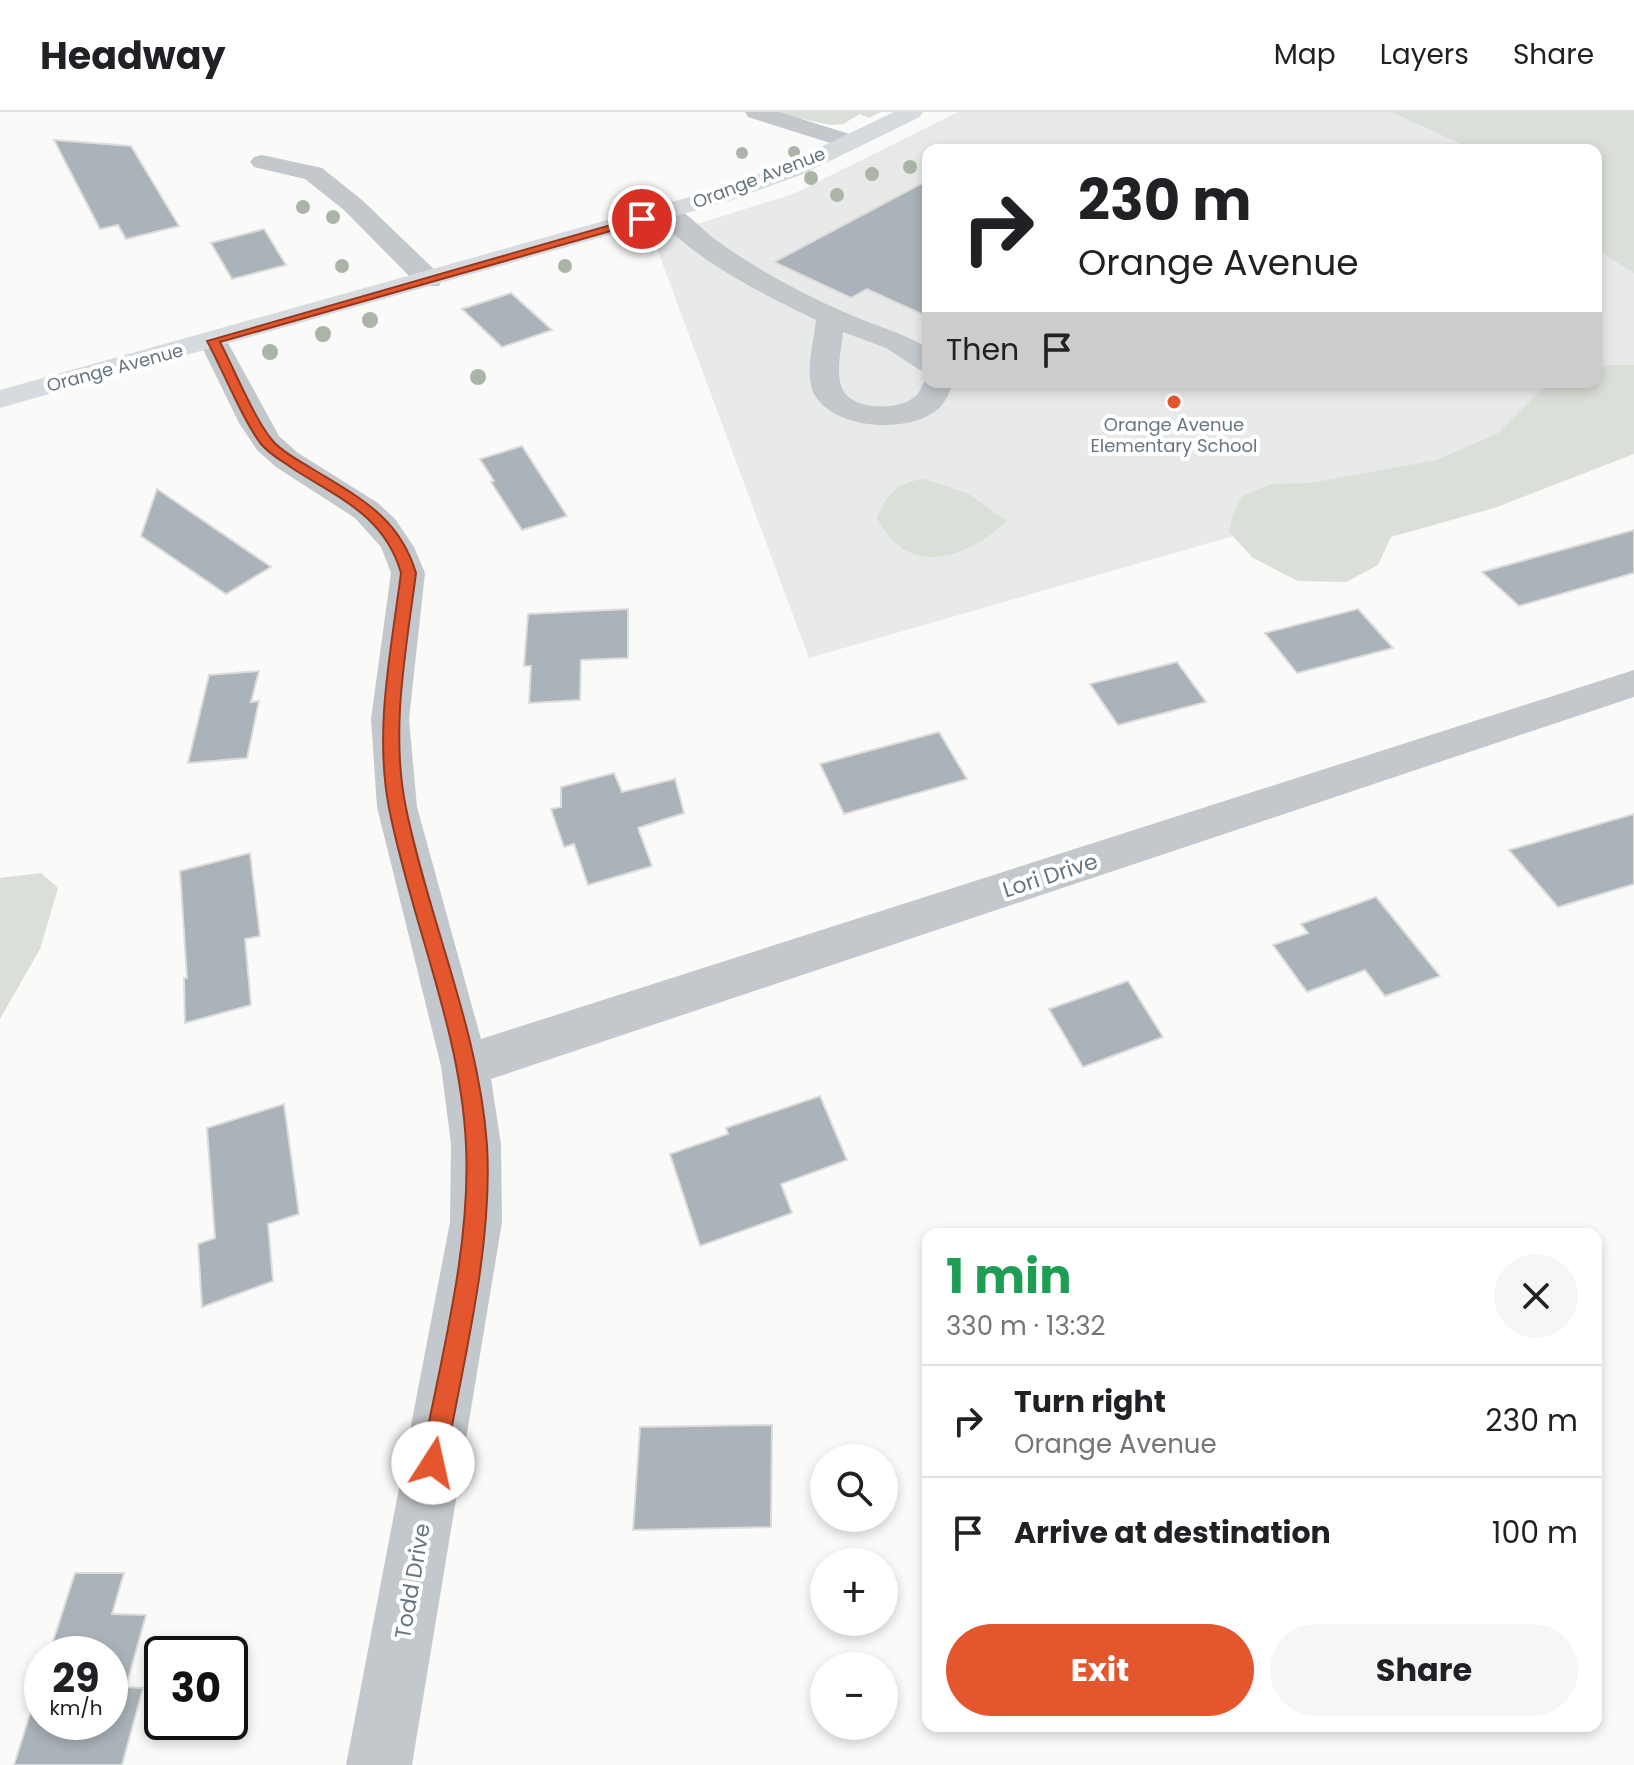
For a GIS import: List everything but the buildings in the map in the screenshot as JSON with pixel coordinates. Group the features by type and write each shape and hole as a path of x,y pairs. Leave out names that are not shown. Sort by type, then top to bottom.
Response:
{"main road":[{"name":"Orange Avenue","path":"0,399 667,212 759,182 912,112"}],"street":[{"path":"756,112 851,142"},
{"path":"262,162 313,173 353,205 429,280"},
{"path":"667,212 714,252 830,316 922,359"},
{"path":"830,316 826,377 828,391 835,400 850,410 882,416 899,414 926,404 936,394 937,388"},
{"name":"Todd Drive","path":"213,341 266,441 283,456 363,506 384,524 402,550 408,573 390,719 397,807 465,1066 476,1144 476,1222 379,1765"},
{"name":"Lori Drive","path":"465,1066 1634,683"}],"shaded area":[{"path":"768,112 881,112 869,118 860,114 843,124 831,125"},
{"name":"Orange Avenue Elementary School","path":"958,112 1634,112 1634,421 809,658 653,238 793,194"},
{"path":"1392,112 1634,112 1634,273 1602,253 1602,144 1461,144"},
{"path":"1634,365 1634,454 1494,508 1391,537 1378,565 1346,582 1298,581 1253,558 1229,532 1242,496 1272,484 1310,483 1437,460 1498,433 1543,388 1602,388 1602,367"},
{"path":"925,479 967,493 1007,521 974,545 956,553 939,557 921,556 905,550 890,537 877,518 884,502 901,486"},
{"path":"41,873 58,888 40,949 0,1019 0,878"}],"place":[{"name":"Orange Avenue Elementary School","path":"1174,402"}],"route":[{"path":"433,1463 476,1222 476,1144 465,1066 397,807 390,719 408,573 402,550 384,524 363,506 283,456 266,441 213,341 642,219"}]}
